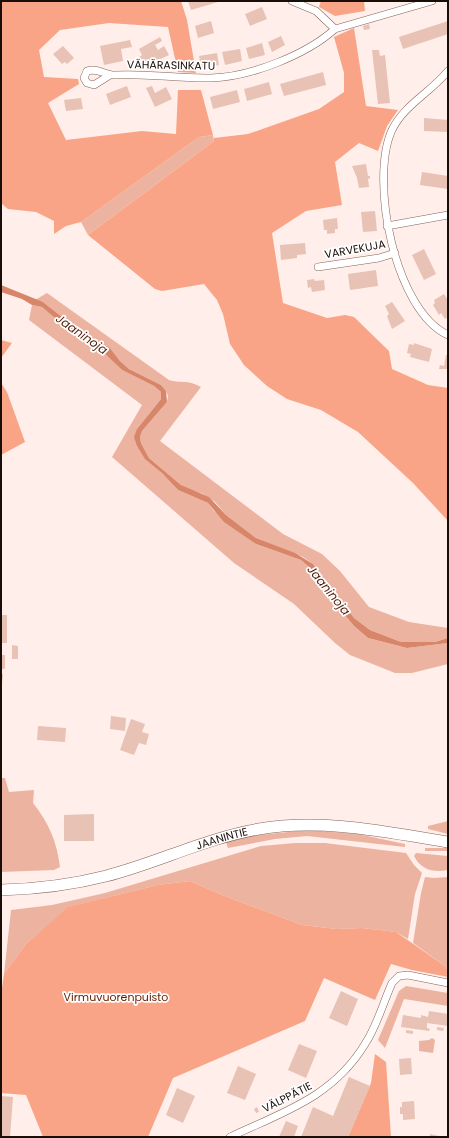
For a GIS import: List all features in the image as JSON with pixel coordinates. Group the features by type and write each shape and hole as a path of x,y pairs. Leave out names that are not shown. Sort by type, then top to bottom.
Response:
{"main road":[{"name":"JAANINTIE","path":"1,890 50,888 106,876 210,842 258,829 290,825 339,826 448,842"}],"street":[{"path":"292,1 316,11 335,29"},
{"name":"VÄHÄRASINKATU","path":"110,75 142,74 174,78 213,78 246,72 298,52 323,39 335,29 432,1"},
{"path":"448,71 401,115 388,139 384,158 383,185 387,226 401,270 418,309 430,323 448,335"},
{"path":"387,226 448,215"},
{"name":"VARVEKUJA","path":"318,266 379,258 396,253"},
{"name":"VÄLPPÄTIE","path":"230,1137 312,1098 343,1074 366,1043 392,983 399,976 408,975 448,984"}],"shaded area":[{"path":"213,135 214,141 88,235 81,222 199,137"},
{"path":"47,293 169,380 188,382 201,387 160,441 283,534 322,554 340,571 369,607 409,622 448,628 448,638 435,642 401,642 370,630 354,618 313,564 303,557 256,538 226,515 215,502 203,494 185,488 149,458 141,443 140,437 142,431 167,402 168,396 166,391 161,385 129,369 120,361 110,348 71,324 43,302 35,300"},
{"path":"32,305 42,307 103,352 122,370 154,386 161,392 161,399 137,429 137,446 178,490 208,503 214,511 256,544 301,560 309,567 320,585 354,626 368,638 407,648 448,643 448,664 412,673 395,673 350,655 335,643 294,604 234,563 112,457 142,405 29,320"},
{"path":"1,778 5,778 9,792 34,790 33,803 48,825 57,849 60,867 54,870 1,872"},
{"path":"448,821 448,834 428,829 428,826"},
{"path":"308,830 358,834 405,844 405,847 307,836 275,839 228,848 226,842 258,835"},
{"path":"295,843 325,843 406,853 414,865 422,873 415,894 408,939 396,932 362,928 337,929 302,925 222,895 190,881 158,885 69,907 26,944 4,974 11,910 52,905 105,893 261,846"},
{"path":"425,848 448,848 448,851 425,851"},
{"path":"416,853 448,856 448,870 433,871 420,865 414,856"},
{"path":"425,877 448,877 448,971 445,966 413,943"},
{"path":"406,986 448,993 448,1006 404,999 385,1048 378,1040 399,991"},
{"path":"432,1038 435,1040 433,1053 419,1051 419,1041 429,1040"}],"green space":[{"path":"1,1 181,1 187,20 196,73 178,72 168,27 109,23 60,30 39,50 44,77 78,79 79,84 48,103 66,140 142,131 176,134 178,90 201,90 213,135 199,137 81,222 66,226 54,234 54,221 36,212 8,209 1,203"},
{"path":"321,1 364,1 365,11 335,16 319,7"},
{"path":"354,28 366,106 398,110 387,126 378,151 359,143 335,162 342,205 306,211 272,233 283,303 327,318 345,315 354,317 389,351 392,369 428,385 448,388 448,521 413,483 358,432 321,410 287,399 267,386 244,365 230,344 223,314 217,300 204,284 162,291 155,289 88,235 214,141 214,138 248,134 319,109 344,92 344,73 334,37"},
{"path":"1,340 12,343 1,358"},
{"path":"1,383 7,392 25,442 1,455"},
{"name":"Virmuvuorenpuisto","path":"190,881 222,895 302,925 337,929 362,928 396,932 445,966 448,971 448,977 391,964 375,1000 324,978 305,1021 173,1078 148,1137 43,1137 26,1095 1,1093 1,995 4,974 26,944 68,907 158,885"},
{"path":"375,1054 386,1062 391,1137 348,1137 371,1083"}],"water":[{"name":"Jaaninoja","path":"1,285 43,302 71,324 110,348 120,361 129,369 161,385 166,391 167,402 142,431 140,437 141,443 149,458 181,485 209,497 226,515 256,538 295,553 313,564 354,618 370,630 401,642 435,642 448,638 448,643 407,648 368,638 354,626 320,585 309,567 301,560 256,544 224,522 208,503 178,490 162,473 145,459 137,446 134,437 137,429 161,399 161,392 154,386 122,370 103,352 71,331 42,307 32,305 22,299 1,292"}],"building":[{"path":"188,1 218,1 218,2 191,10"},
{"path":"262,7 267,19 250,26 245,14"},
{"path":"211,21 214,33 198,38 195,26"},
{"path":"448,21 448,34 403,49 399,37"},
{"path":"369,24 370,29 364,30 363,26"},
{"path":"281,36 285,45 272,52 268,42"},
{"path":"160,37 162,41 155,45 158,50 164,46 169,55 145,66 139,57 142,55 139,49"},
{"path":"130,40 132,47 121,49 123,61 104,65 100,46"},
{"path":"262,43 265,55 249,59 246,48"},
{"path":"63,46 74,58 67,64 65,62 62,64 53,54"},
{"path":"240,49 242,61 225,65 222,52"},
{"path":"372,50 379,50 380,56 385,55 390,103 378,104"},
{"path":"217,53 219,65 201,68 199,56"},
{"path":"323,72 326,85 284,96 280,84"},
{"path":"269,82 272,94 247,101 244,89"},
{"path":"127,86 131,97 110,105 106,94"},
{"path":"152,86 155,93 166,87 172,99 155,107 146,88"},
{"path":"237,90 240,102 213,109 210,97"},
{"path":"81,98 83,109 66,111 64,100"},
{"path":"424,118 448,120 448,132 424,131"},
{"path":"366,164 368,176 370,176 368,179 369,187 359,188 352,166"},
{"path":"422,172 448,176 448,189 420,185"},
{"path":"375,211 377,231 363,232 361,212"},
{"path":"337,218 338,229 335,229 335,233 327,234 327,230 324,230 323,220"},
{"path":"305,243 306,254 297,255 297,258 281,260 280,245"},
{"path":"424,249 436,274 424,280 412,255"},
{"path":"376,270 378,286 350,290 348,274"},
{"path":"314,279 315,281 324,280 325,290 312,292 311,287 308,288 307,280"},
{"path":"444,294 448,300 448,317 445,319 441,313 439,315 433,305 435,303 434,300"},
{"path":"392,302 405,321 392,329 387,316 389,314 385,306"},
{"path":"414,343 432,349 429,362 410,357 411,354 407,353 409,344 414,345"},
{"path":"446,355 448,355 448,369 439,369 440,365 444,366"},
{"path":"1,615 7,615 7,643 1,643"},
{"path":"12,645 18,646 18,659 12,659"},
{"path":"1,655 5,655 5,669 1,669"},
{"path":"1,674 3,674 2,684 1,684"},
{"path":"111,716 126,718 125,731 110,729"},
{"path":"131,719 145,724 142,732 149,734 146,745 139,743 134,755 120,750"},
{"path":"38,726 66,728 65,742 37,740"},
{"path":"94,814 94,841 64,841 64,815"},
{"path":"341,991 358,999 347,1026 329,1018"},
{"path":"429,1011 448,1014 448,1026 427,1023 427,1028 430,1029 429,1031 401,1027 403,1015 421,1018 421,1015 428,1017"},
{"path":"437,1027 444,1028 443,1031 437,1030"},
{"path":"406,1030 413,1031 413,1034 406,1033"},
{"path":"299,1044 317,1051 306,1078 288,1070"},
{"path":"411,1058 412,1074 400,1075 399,1059"},
{"path":"238,1066 256,1074 245,1100 227,1093"},
{"path":"349,1077 370,1086 348,1137 301,1137 313,1107 333,1116"},
{"path":"177,1088 195,1096 183,1123 166,1115"},
{"path":"1,1096 13,1097 10,1137 1,1137"},
{"path":"414,1101 415,1119 403,1120 403,1114 400,1114 402,1102"},
{"path":"257,1107 259,1112 256,1113 254,1109"},
{"path":"286,1121 298,1126 294,1137 279,1137"},
{"path":"430,1134 439,1136 439,1137 430,1137"}]}
